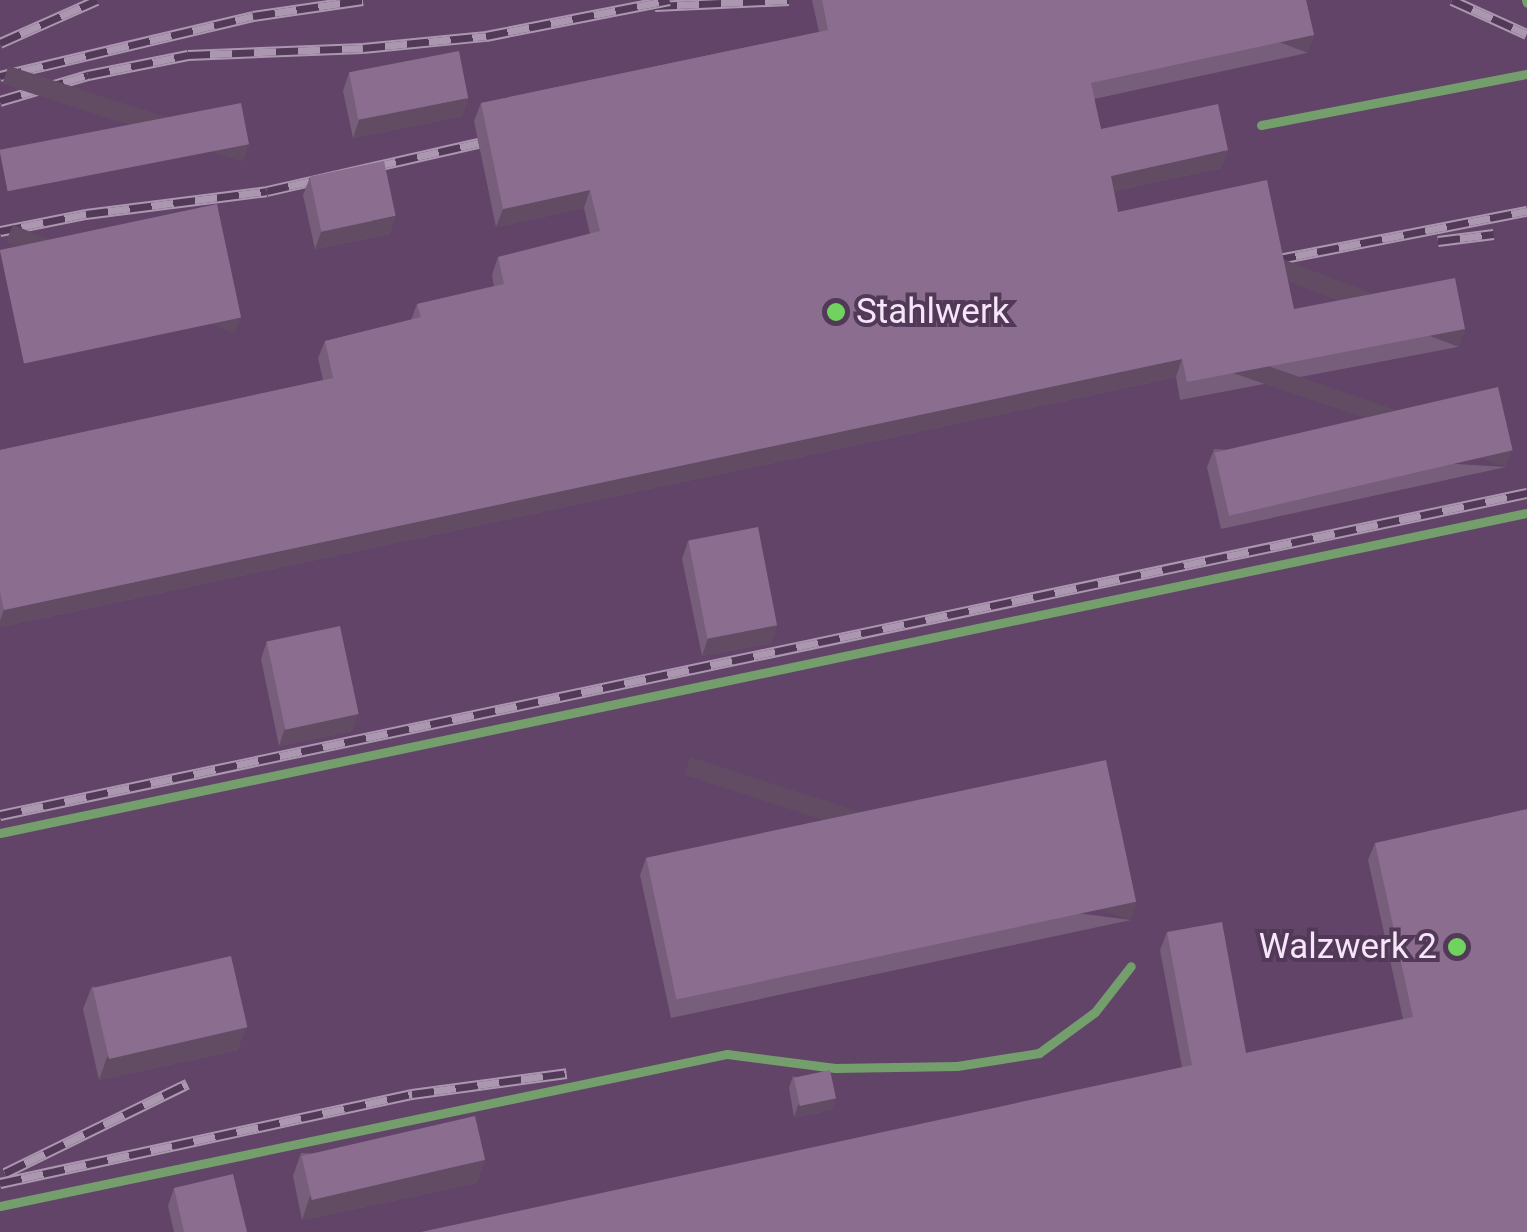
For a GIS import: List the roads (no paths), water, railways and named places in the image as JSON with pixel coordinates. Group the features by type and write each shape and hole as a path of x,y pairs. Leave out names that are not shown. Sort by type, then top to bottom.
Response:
{"lane":[{"path":"1261,125 1527,74"},
{"path":"0,833 1527,513"},
{"path":"0,1206 727,1054 835,1068 957,1066 1038,1054 1095,1012 1132,966"}],"railway":[{"path":"0,43 97,0"},
{"path":"0,76 253,16 363,0"},
{"path":"0,101 88,75 188,55 363,48 486,36 670,0"},
{"path":"655,6 789,0"},
{"path":"1452,0 1527,34"},
{"path":"0,231 86,214 267,191 479,143"},
{"path":"1274,260 1527,211"},
{"path":"1438,241 1494,234"},
{"path":"0,815 1527,493"},
{"path":"0,1183 412,1094 567,1073"},
{"path":"5,1173 187,1084"}],"place":[{"name":"Stahlwerk","path":"836,312"},
{"name":"Walzwerk 2","path":"1457,947"}]}
